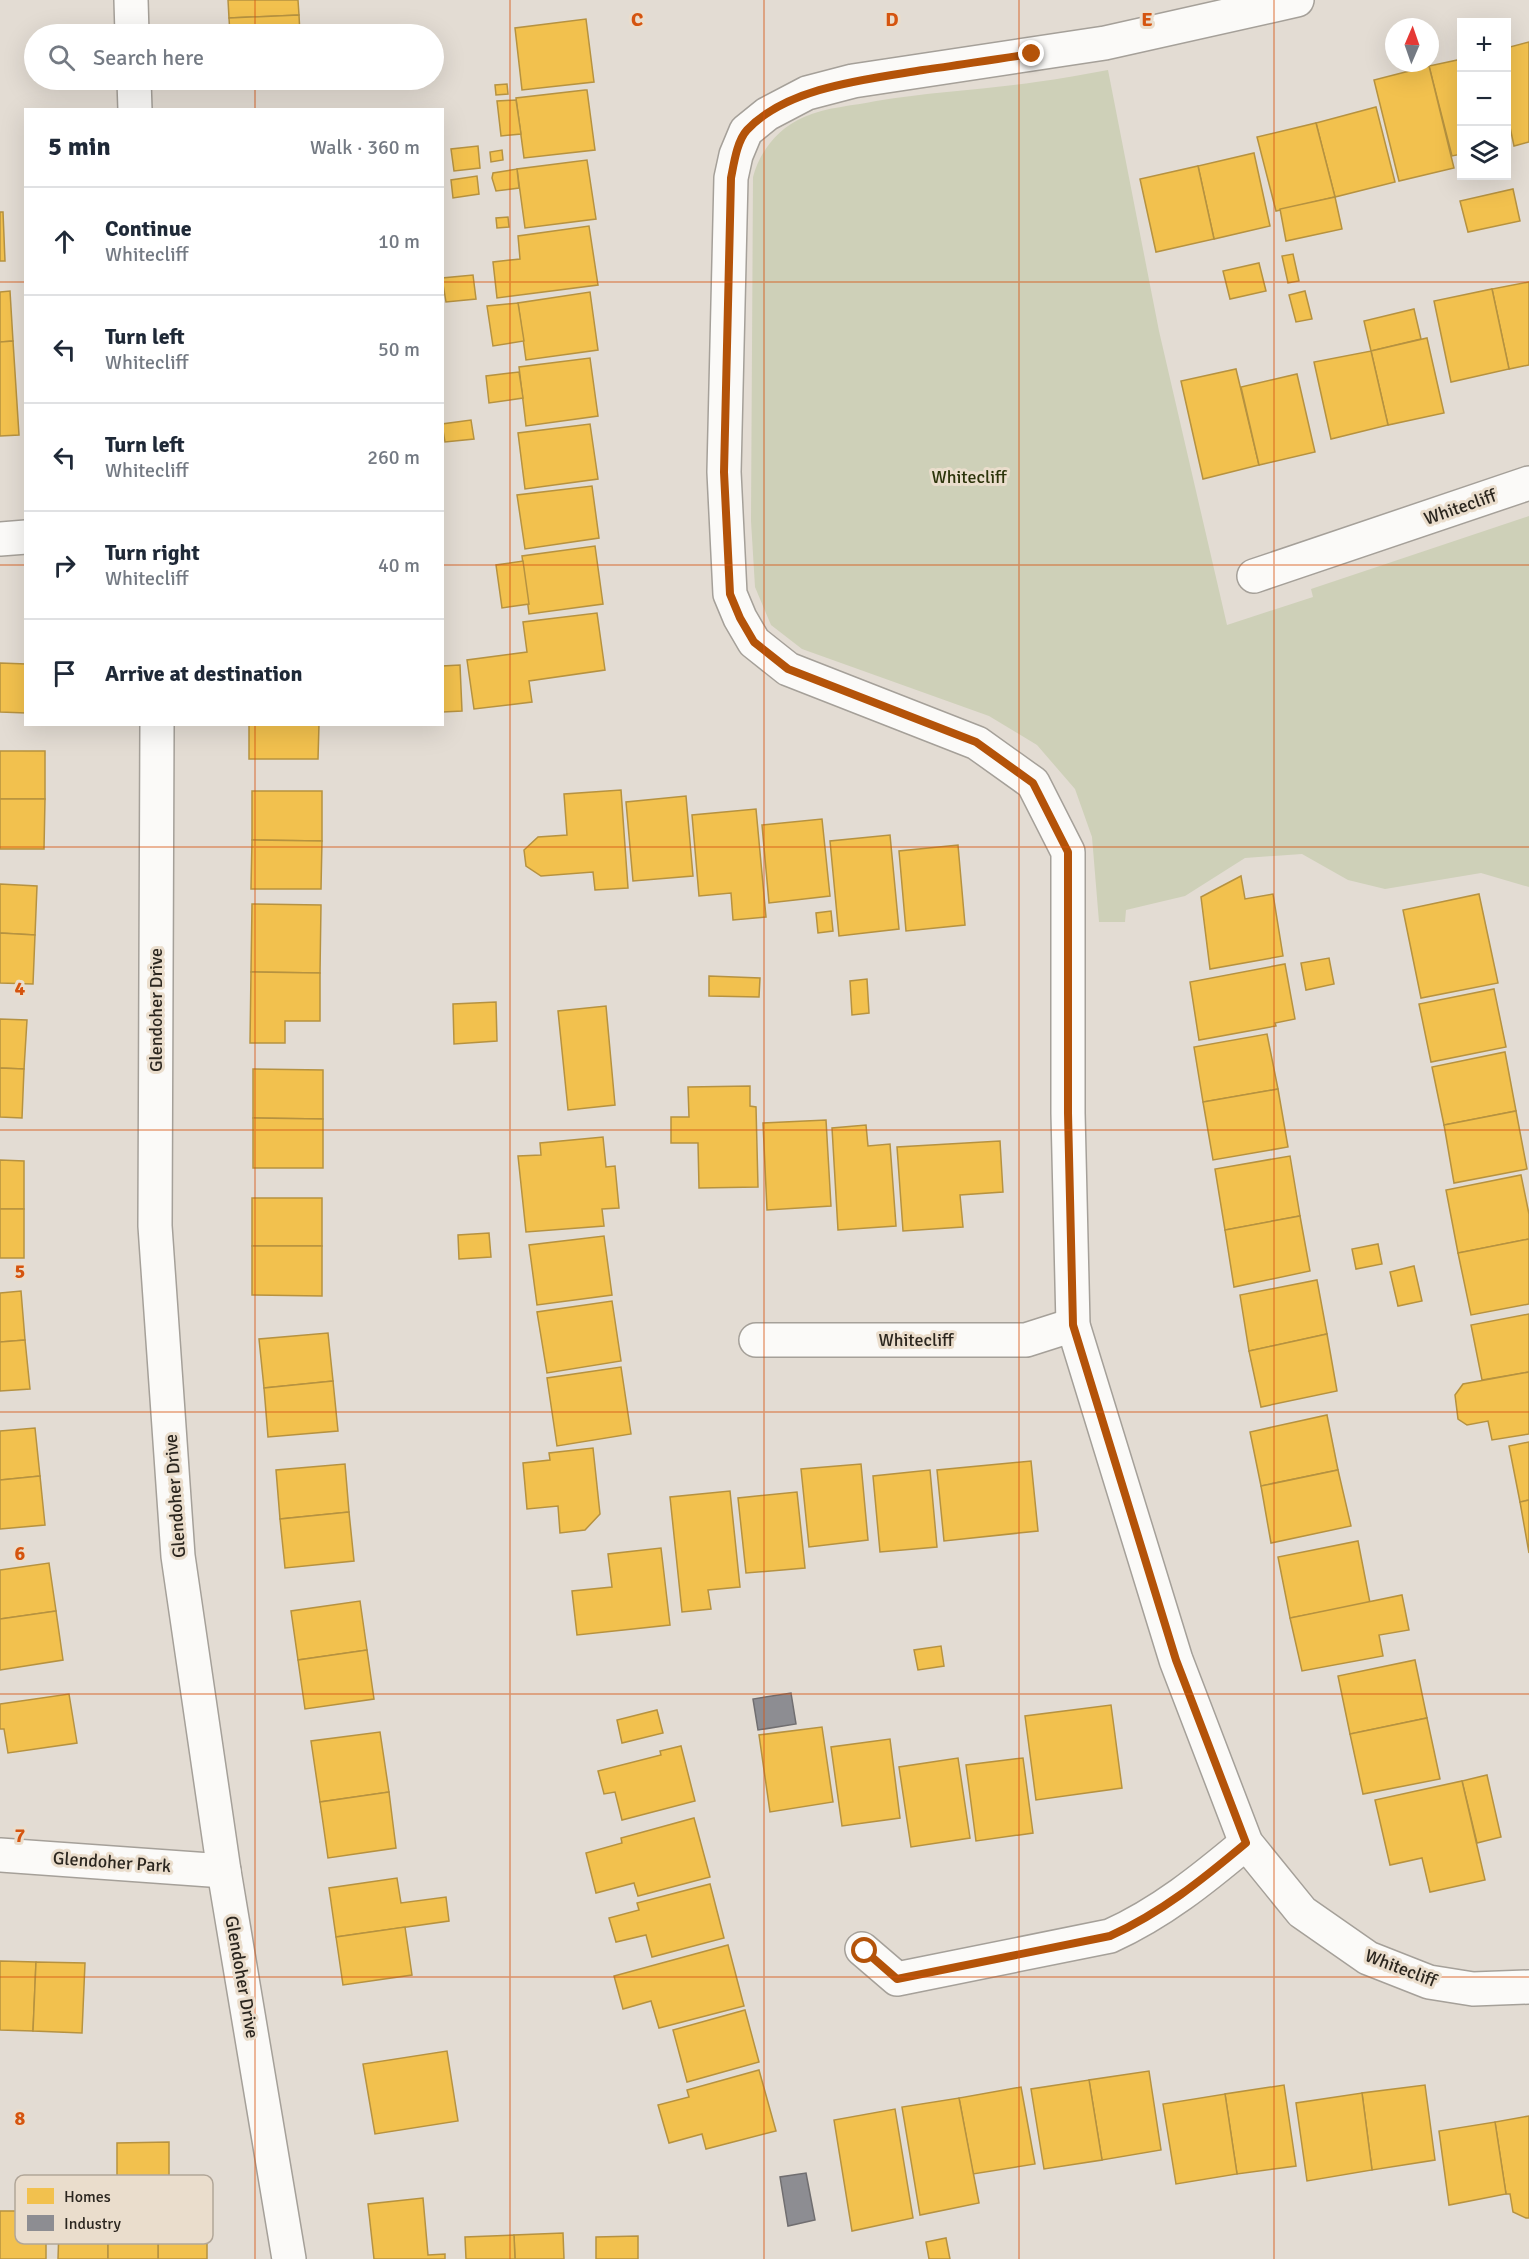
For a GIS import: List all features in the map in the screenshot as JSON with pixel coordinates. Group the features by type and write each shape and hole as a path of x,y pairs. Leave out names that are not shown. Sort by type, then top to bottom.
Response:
{"street":[{"path":"131,0 132,24"},
{"name":"Whitecliff","path":"1297,0 1105,43 853,81 807,93 767,114 746,131 736,154 731,178 724,472 730,594 754,642 788,669 976,742 1024,776 1033,783 1068,852 1068,1113 1073,1325 1176,1660 1246,1843 1302,1912 1368,1958 1429,1982 1473,1989 1529,1987"},
{"path":"134,90 135,108"},
{"name":"Whitecliff","path":"1254,576 1529,483"},
{"path":"0,539 24,537"},
{"name":"Glendoher Drive","path":"157,726 155,1226 178,1556 224,1871 289,2259"},
{"name":"Whitecliff","path":"756,1340 1026,1340 1073,1325"},
{"path":"862,1949 897,1979 1110,1936 1142,1922 1167,1905 1197,1884 1246,1843"},
{"name":"Glendoher Park","path":"0,1855 224,1871"}],"green space":[{"name":"Whitecliff","path":"1108,70 1159,331 1227,625 1313,597 1311,589 1529,516 1529,887 1481,873 1385,889 1348,880 1302,854 1245,858 1185,896 1126,910 1125,922 1099,922 1092,837 1075,789 1037,745 989,716 802,649 771,625 755,587 751,521 753,177 765,149 786,127 812,114 830,109 896,98 1045,81"}],"building: Homes":[{"path":"228,0 298,0 299,15 229,18"},
{"path":"299,15 299,24 229,24 229,18"},
{"path":"586,19 594,82 522,90 515,28"},
{"path":"1529,42 1529,142 1514,146 1511,132 1511,47"},
{"path":"1457,60 1457,155 1452,156 1431,72 1439,72 1439,64"},
{"path":"1405,72 1430,72 1454,168 1399,181 1374,80"},
{"path":"507,84 508,94 496,95 495,85"},
{"path":"587,90 595,150 524,158 516,98"},
{"path":"516,100 521,134 501,136 497,101"},
{"path":"1376,107 1395,182 1335,197 1316,123"},
{"path":"1316,123 1335,197 1276,211 1257,137"},
{"path":"478,146 480,168 454,171 451,149"},
{"path":"502,150 503,160 491,162 490,152"},
{"path":"1254,153 1270,226 1214,239 1198,166"},
{"path":"587,160 596,219 525,228 517,169"},
{"path":"1198,166 1214,239 1156,252 1140,179"},
{"path":"517,169 519,188 496,191 492,178 493,173"},
{"path":"477,176 479,194 453,198 451,180"},
{"path":"1513,189 1520,221 1468,232 1460,201"},
{"path":"1335,197 1342,229 1286,241 1280,209"},
{"path":"0,212 3,212 5,261 0,261"},
{"path":"508,217 509,227 497,228 496,218"},
{"path":"589,226 598,285 497,298 493,262 520,259 518,236"},
{"path":"1293,254 1299,281 1288,283 1282,256"},
{"path":"1259,263 1266,291 1230,299 1223,271"},
{"path":"473,275 476,299 446,302 444,278"},
{"path":"1529,282 1529,365 1509,369 1492,289"},
{"path":"1492,289 1509,369 1451,382 1434,301"},
{"path":"10,291 13,341 0,342 0,292"},
{"path":"1305,291 1312,319 1296,322 1289,295"},
{"path":"590,292 598,350 526,360 518,303"},
{"path":"518,303 524,341 493,346 487,306"},
{"path":"1414,309 1421,339 1371,351 1364,321"},
{"path":"1427,338 1444,413 1388,425 1371,351"},
{"path":"13,341 19,435 0,436 0,342"},
{"path":"1371,351 1388,425 1331,439 1314,362"},
{"path":"590,358 598,416 526,426 519,367"},
{"path":"1236,369 1259,465 1203,479 1181,381"},
{"path":"519,372 523,398 489,403 486,376"},
{"path":"1297,374 1315,452 1259,465 1241,387"},
{"path":"471,420 474,439 445,442 444,424"},
{"path":"590,424 598,479 525,489 518,433"},
{"path":"592,486 599,538 525,549 517,495"},
{"path":"595,546 603,604 529,614 522,556"},
{"path":"523,561 529,604 502,608 496,565"},
{"path":"597,613 605,670 529,681 532,702 474,709 467,660 527,652 523,622"},
{"path":"0,663 24,664 24,713 0,712"},
{"path":"460,665 462,711 444,712 444,666"},
{"path":"249,726 319,726 318,759 249,759"},
{"path":"0,751 45,751 45,799 0,799"},
{"path":"621,790 628,888 595,890 593,872 541,876 526,866 524,850 538,837 567,835 564,794"},
{"path":"252,791 322,791 322,841 252,840"},
{"path":"686,796 693,876 633,881 626,802"},
{"path":"0,799 45,799 44,849 0,849"},
{"path":"756,809 766,917 733,920 731,893 699,896 692,815"},
{"path":"822,819 830,896 769,903 762,825"},
{"path":"890,835 899,929 839,936 830,841"},
{"path":"252,840 322,841 321,889 251,889"},
{"path":"958,845 965,925 906,931 899,851"},
{"path":"1241,876 1245,899 1273,894 1283,956 1210,969 1201,897"},
{"path":"0,884 37,886 35,935 0,933"},
{"path":"1479,894 1498,983 1421,998 1403,910"},
{"path":"252,904 321,905 320,973 251,972"},
{"path":"831,911 833,931 818,933 816,913"},
{"path":"0,933 35,935 33,984 0,983"},
{"path":"1329,958 1334,984 1306,990 1301,963"},
{"path":"1285,964 1295,1019 1275,1023 1276,1026 1199,1040 1190,982"},
{"path":"251,972 320,973 320,1021 285,1021 285,1043 250,1043"},
{"path":"709,976 760,978 759,997 709,996"},
{"path":"867,979 869,1013 852,1015 850,981"},
{"path":"1494,989 1506,1047 1431,1062 1419,1004"},
{"path":"496,1002 497,1041 454,1044 453,1004"},
{"path":"606,1006 615,1105 568,1110 558,1011"},
{"path":"0,1019 27,1020 24,1069 0,1068"},
{"path":"1267,1034 1278,1089 1203,1102 1194,1047"},
{"path":"1505,1052 1516,1111 1444,1125 1432,1067"},
{"path":"0,1068 24,1069 22,1118 0,1117"},
{"path":"253,1069 323,1070 323,1119 253,1118"},
{"path":"750,1086 750,1106 756,1107 758,1187 699,1188 698,1143 671,1143 671,1117 689,1117 688,1087"},
{"path":"1278,1089 1288,1147 1213,1160 1203,1102"},
{"path":"1516,1111 1527,1169 1454,1183 1444,1125"},
{"path":"253,1118 323,1119 323,1168 253,1168"},
{"path":"826,1120 831,1206 767,1210 763,1123"},
{"path":"866,1125 868,1146 890,1144 896,1226 838,1230 832,1128"},
{"path":"603,1137 606,1167 615,1166 619,1208 602,1209 604,1226 526,1232 518,1156 541,1155 540,1143"},
{"path":"1000,1141 1003,1192 960,1195 963,1227 903,1231 897,1147"},
{"path":"1290,1156 1300,1216 1225,1230 1215,1169"},
{"path":"0,1160 24,1161 24,1209 0,1209"},
{"path":"1521,1175 1529,1214 1529,1239 1458,1253 1446,1190"},
{"path":"252,1198 322,1198 322,1246 252,1246"},
{"path":"0,1209 24,1209 24,1258 0,1258"},
{"path":"1300,1216 1310,1271 1234,1287 1225,1230"},
{"path":"489,1233 491,1257 459,1259 458,1235"},
{"path":"604,1236 612,1295 537,1305 529,1245"},
{"path":"1529,1239 1529,1304 1471,1315 1458,1253"},
{"path":"1378,1244 1382,1264 1356,1269 1352,1249"},
{"path":"252,1246 322,1246 322,1296 252,1295"},
{"path":"1414,1266 1422,1301 1398,1306 1390,1272"},
{"path":"1317,1280 1327,1334 1249,1351 1240,1295"},
{"path":"21,1291 25,1340 0,1342 0,1293"},
{"path":"612,1301 621,1361 547,1373 537,1312"},
{"path":"1529,1314 1529,1372 1482,1380 1471,1325"},
{"path":"328,1333 333,1381 264,1388 259,1339"},
{"path":"1327,1334 1337,1391 1261,1407 1249,1351"},
{"path":"25,1340 30,1389 0,1391 0,1342"},
{"path":"621,1367 631,1434 557,1446 547,1378"},
{"path":"1529,1372 1529,1434 1492,1440 1488,1421 1467,1425 1458,1419 1455,1395 1463,1384"},
{"path":"333,1381 338,1431 268,1437 264,1388"},
{"path":"1327,1415 1338,1470 1261,1486 1250,1432"},
{"path":"35,1428 40,1476 0,1480 0,1431"},
{"path":"1529,1442 1529,1500 1520,1502 1509,1446"},
{"path":"593,1448 600,1514 585,1530 560,1533 558,1506 527,1509 523,1463 550,1460 549,1453"},
{"path":"1031,1461 1038,1531 944,1541 937,1470"},
{"path":"345,1464 349,1512 280,1519 276,1470"},
{"path":"861,1464 868,1540 809,1547 801,1469"},
{"path":"930,1470 937,1547 880,1552 873,1476"},
{"path":"1338,1470 1351,1526 1271,1543 1261,1486"},
{"path":"40,1476 45,1525 0,1529 0,1480"},
{"path":"730,1491 740,1587 708,1590 711,1609 682,1612 670,1497"},
{"path":"797,1492 805,1568 746,1573 738,1498"},
{"path":"1529,1500 1529,1553 1520,1502"},
{"path":"349,1512 354,1561 285,1568 280,1519"},
{"path":"1358,1541 1370,1603 1290,1618 1278,1557"},
{"path":"661,1548 670,1625 577,1635 572,1591 612,1587 608,1554"},
{"path":"49,1563 56,1611 0,1619 0,1570"},
{"path":"1402,1595 1409,1630 1379,1635 1383,1656 1302,1671 1290,1618"},
{"path":"360,1601 367,1650 298,1660 291,1611"},
{"path":"56,1611 63,1660 0,1670 0,1619"},
{"path":"941,1646 944,1666 918,1670 914,1650"},
{"path":"367,1650 374,1699 305,1709 298,1660"},
{"path":"1415,1660 1427,1718 1350,1734 1338,1676"},
{"path":"69,1694 77,1743 8,1753 4,1729 0,1729 0,1704"},
{"path":"1111,1705 1122,1788 1036,1800 1025,1716"},
{"path":"657,1710 663,1733 622,1743 617,1720"},
{"path":"1427,1718 1440,1779 1363,1794 1350,1734"},
{"path":"822,1727 833,1802 770,1812 759,1735"},
{"path":"380,1732 389,1792 320,1802 311,1741"},
{"path":"890,1739 900,1818 842,1826 831,1747"},
{"path":"681,1746 695,1801 622,1820 615,1792 604,1794 598,1771 661,1755 660,1751"},
{"path":"958,1758 970,1838 911,1847 899,1767"},
{"path":"1023,1758 1033,1833 976,1841 966,1765"},
{"path":"1487,1775 1501,1837 1477,1843 1462,1781"},
{"path":"1462,1781 1485,1880 1430,1892 1422,1858 1390,1865 1375,1800"},
{"path":"389,1792 396,1848 328,1858 320,1802"},
{"path":"694,1818 710,1877 638,1896 634,1883 596,1893 586,1853 622,1843 621,1838"},
{"path":"397,1878 401,1903 446,1897 449,1921 336,1937 329,1888"},
{"path":"710,1884 724,1938 652,1957 646,1935 616,1942 609,1918 639,1910 637,1903"},
{"path":"405,1927 412,1975 343,1985 336,1937"},
{"path":"728,1945 744,2006 659,2028 651,2001 623,2009 614,1976"},
{"path":"0,1961 36,1962 33,2031 0,2030"},
{"path":"36,1962 85,1963 82,2033 33,2031"},
{"path":"745,2010 759,2062 687,2082 673,2030"},
{"path":"447,2051 458,2121 375,2134 363,2064"},
{"path":"759,2070 776,2131 706,2149 702,2134 669,2143 658,2105 689,2097 687,2090"},
{"path":"1149,2071 1161,2150 1102,2160 1089,2080"},
{"path":"1089,2080 1102,2160 1044,2169 1031,2089"},
{"path":"1284,2085 1296,2166 1237,2174 1225,2094"},
{"path":"1425,2085 1435,2160 1372,2170 1362,2093"},
{"path":"1021,2087 1035,2164 973,2174 959,2098"},
{"path":"1362,2093 1372,2170 1307,2181 1296,2103"},
{"path":"1225,2094 1237,2174 1176,2184 1163,2104"},
{"path":"959,2098 979,2203 920,2215 902,2107"},
{"path":"895,2109 913,2218 852,2231 834,2120"},
{"path":"1529,2116 1529,2218 1526,2218 1513,2212 1510,2194 1506,2194 1495,2122"},
{"path":"1495,2122 1506,2194 1449,2205 1439,2131"},
{"path":"169,2142 169,2175 117,2175 117,2143"},
{"path":"423,2198 428,2255 445,2254 445,2259 374,2259 368,2204"},
{"path":"0,2211 15,2211 15,2244 46,2244 46,2259 0,2259"},
{"path":"563,2233 564,2259 515,2259 514,2235"},
{"path":"514,2235 515,2259 466,2259 465,2237"},
{"path":"638,2236 638,2259 596,2259 596,2237"},
{"path":"946,2238 950,2259 929,2259 926,2242"},
{"path":"58,2244 108,2244 108,2259 58,2259"},
{"path":"108,2244 158,2244 158,2259 108,2259"},
{"path":"158,2244 207,2244 207,2259 158,2259"}],"building: Industry":[{"path":"791,1693 796,1724 758,1730 753,1699"},
{"path":"806,2173 815,2220 788,2226 780,2177"}],"route":[{"path":"865,1951 897,1979 1110,1936 1142,1922 1167,1905 1197,1884 1246,1843 1176,1660 1073,1325 1068,1113 1068,852 1033,783 976,742 788,669 754,642 730,594 724,472 731,178 736,154 746,131 786,102 807,93 853,81 1032,54"}]}
